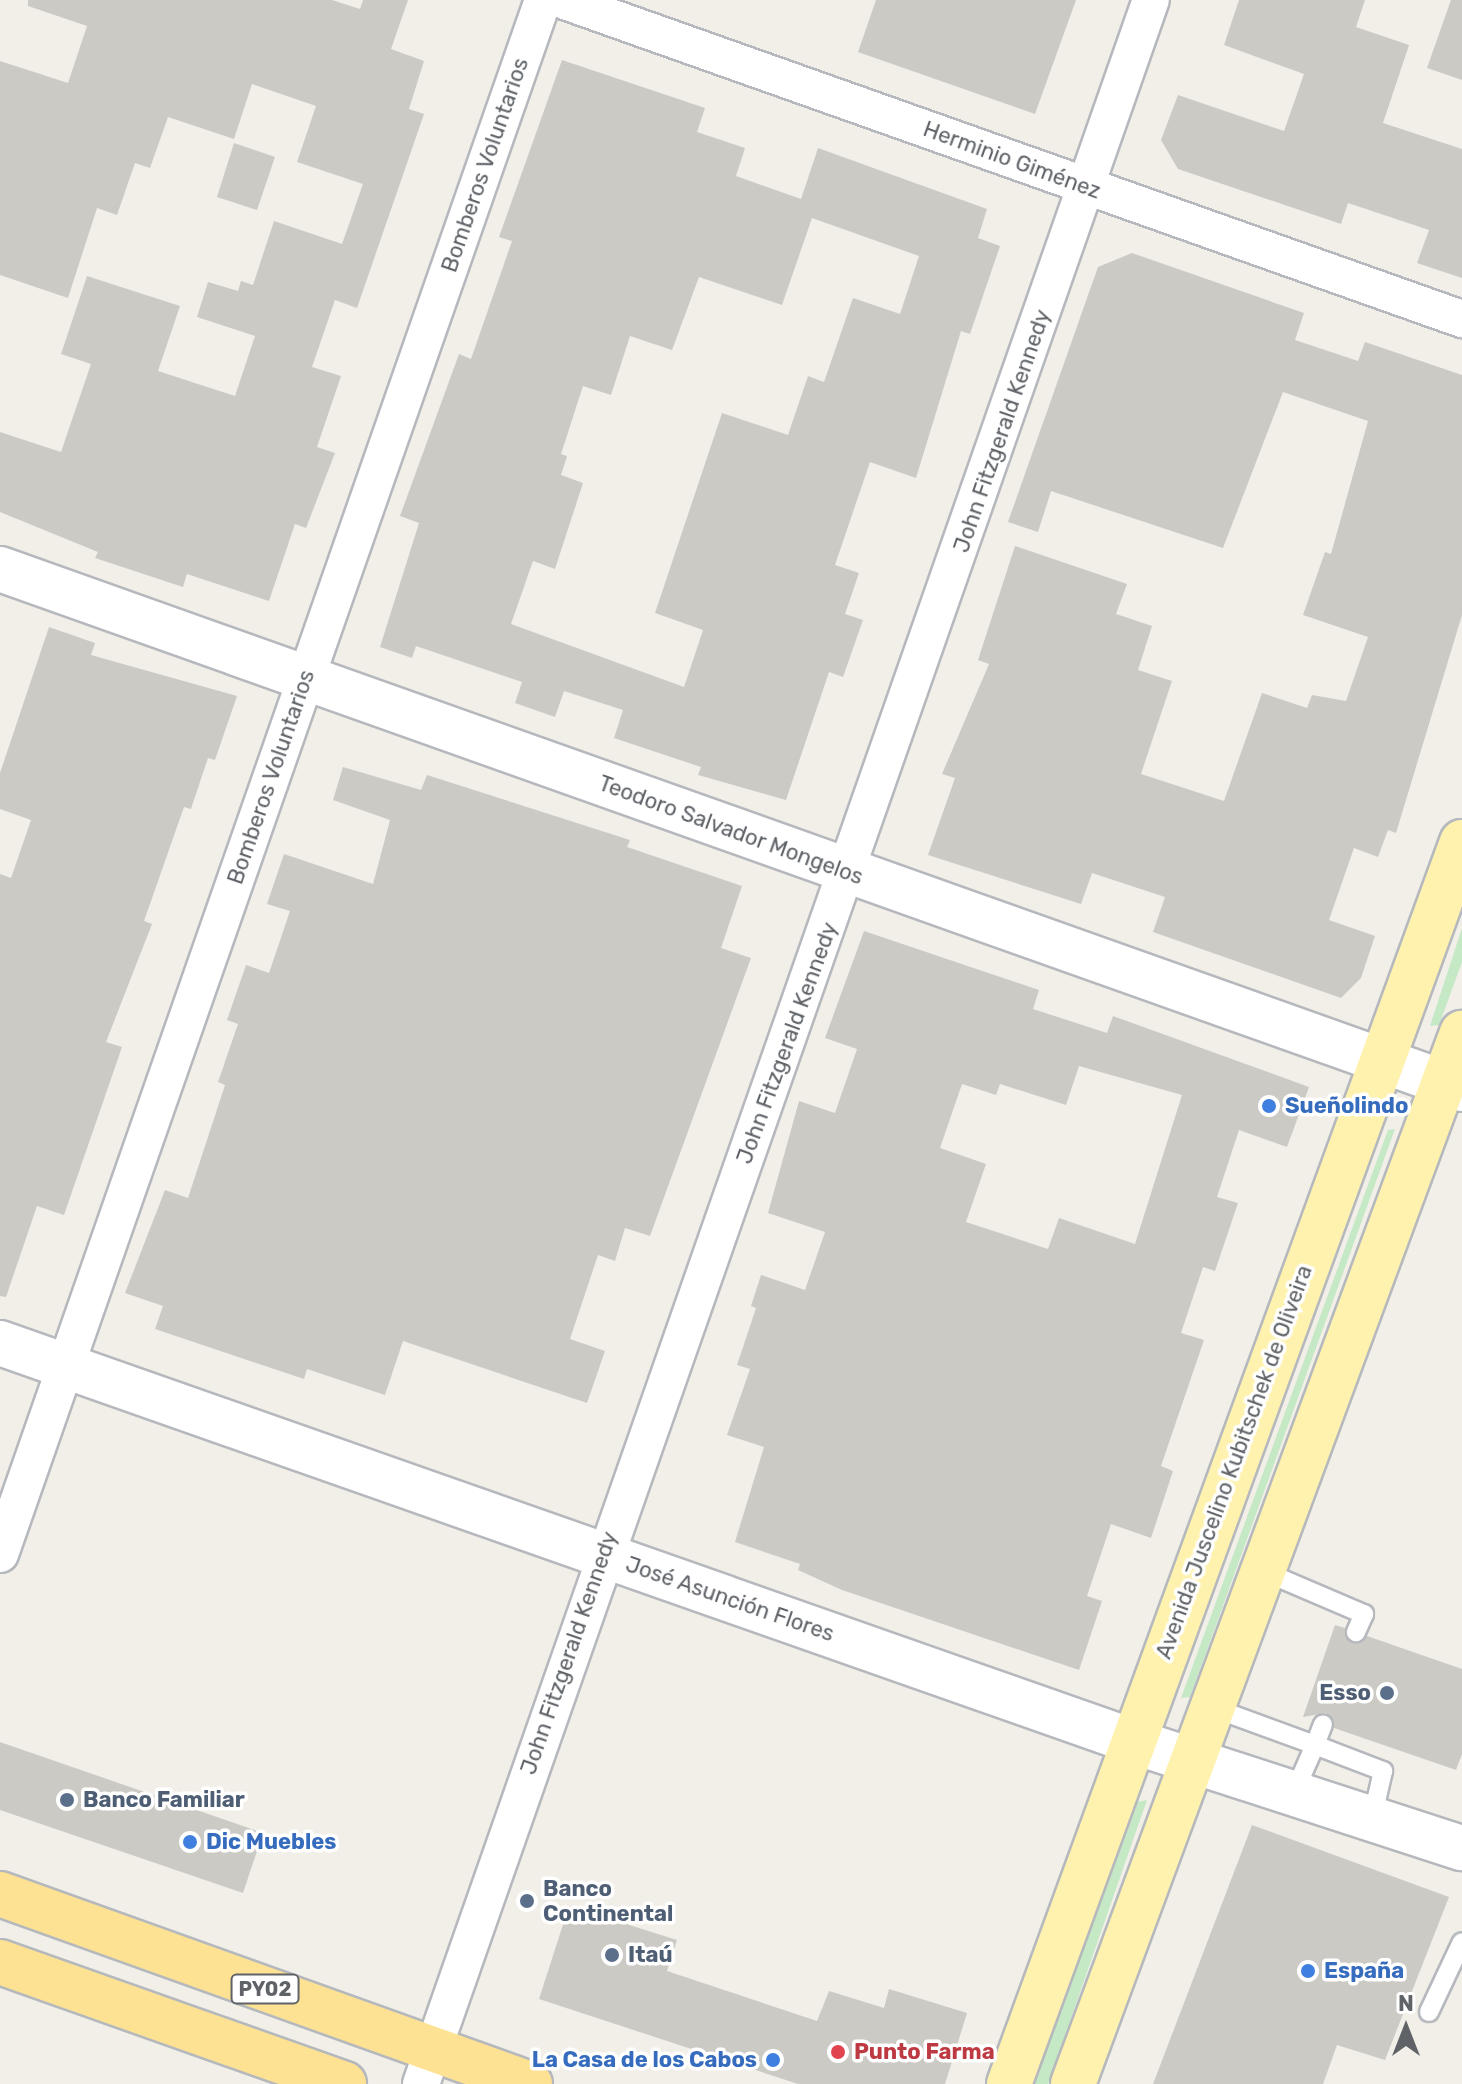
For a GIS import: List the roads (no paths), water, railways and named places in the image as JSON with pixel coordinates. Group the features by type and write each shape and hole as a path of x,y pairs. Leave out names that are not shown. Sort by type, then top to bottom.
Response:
{"highway":[{"name":"PY02","path":"0,1894 427,2067 530,2084"},
{"path":"0,1962 344,2084"}],"main road":[{"name":"Avenida Juscelino Kubitschek de Oliveira","path":"1009,2084 1462,842"},
{"path":"1073,2084 1261,1570 1452,1086 1462,1033"}],"street":[{"name":"Bomberos Voluntarios","path":"0,1554 543,0"},
{"name":"Herminio Giménez","path":"562,0 1462,319"},
{"name":"John Fitzgerald Kennedy","path":"427,2067 602,1554 849,872 1151,0"},
{"name":"Teodoro Salvador Mongelos","path":"0,569 1452,1086"},
{"name":"José Asunción Flores","path":"0,1343 1132,1741 1462,1848"}],"lane":[{"path":"1261,1570 1364,1614 1356,1632"},
{"path":"1210,1707 1383,1771 1372,1819"},
{"path":"1294,1793 1323,1724"},
{"path":"1429,2012 1462,1942"}],"place":[{"name":"Sueñolindo","path":"1269,1106"},
{"name":"Esso","path":"1387,1693"},
{"name":"Banco Familiar","path":"67,1800"},
{"name":"Dic Muebles","path":"190,1842"},
{"name":"Banco Continental","path":"527,1901"},
{"name":"Itaú","path":"612,1955"},
{"name":"España","path":"1308,1971"},
{"name":"Punto Farma","path":"838,2052"},
{"name":"La Casa de los Cabos","path":"773,2060"}]}
